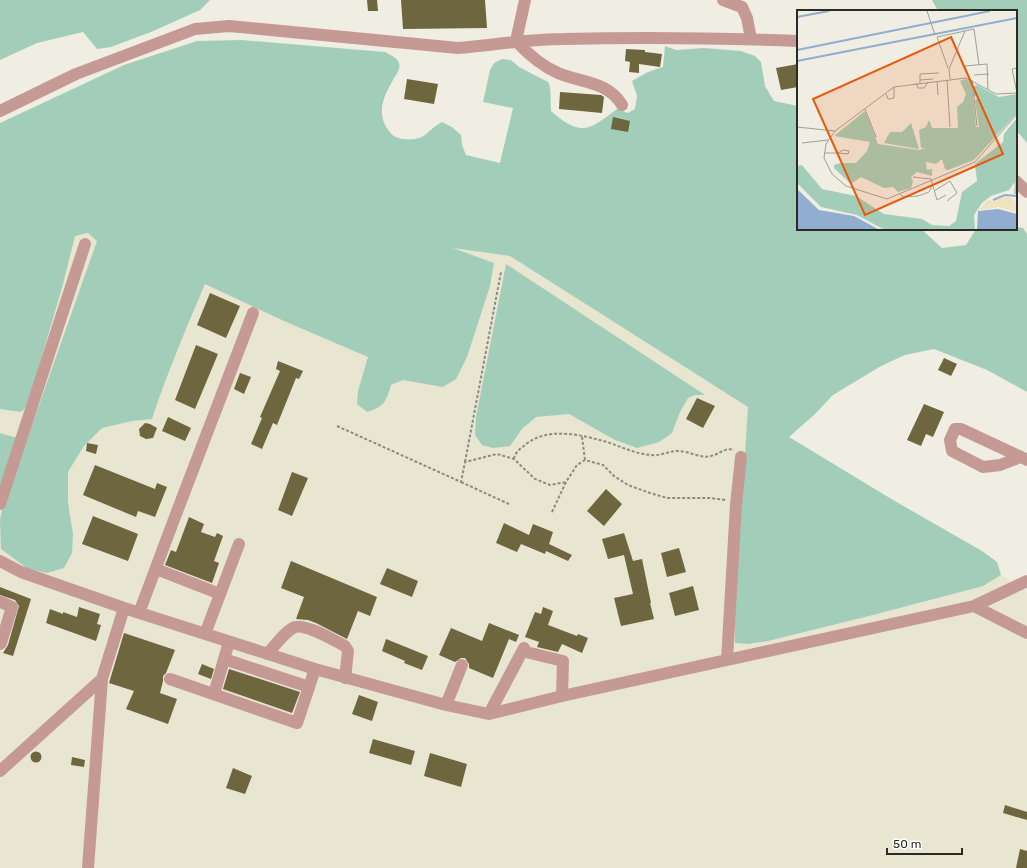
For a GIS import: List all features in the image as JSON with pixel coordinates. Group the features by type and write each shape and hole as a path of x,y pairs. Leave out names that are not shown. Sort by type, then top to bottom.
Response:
{"lane":[{"path":"516,41 525,0"},
{"path":"723,0 746,4 751,39"},
{"path":"0,112 76,74 195,29 229,26 458,48 488,46 516,41 564,38 751,39 797,41"},
{"path":"516,41 527,52 555,72 568,78 601,86 618,98 622,105"},
{"path":"1017,183 1027,192"},
{"path":"0,504 85,244"},
{"path":"139,613 253,313"},
{"path":"955,429 961,429 1024,459 1000,465 983,467 952,451 950,440 955,429"},
{"path":"727,660 736,505 741,458"},
{"path":"205,634 239,544"},
{"path":"0,561 21,572 124,608 267,654 345,678 446,705 489,714 562,696 974,606 1027,581"},
{"path":"156,569 220,594"},
{"path":"0,644 12,607 1,602"},
{"path":"974,606 1027,633"},
{"path":"88,868 102,679 124,608"},
{"path":"267,654 288,631 295,627 305,628 345,646 348,651 345,678"},
{"path":"214,694 229,642"},
{"path":"489,714 524,648 526,652 563,661 562,696"},
{"path":"224,659 309,687"},
{"path":"446,705 462,665"},
{"path":"170,679 297,723 315,669"},
{"path":"0,771 102,679"}],"path":[{"path":"461,482 501,272"},
{"path":"337,426 509,504"},
{"path":"514,459 515,454 528,443 546,434 563,433 607,442 653,456 678,451 709,457 717,455 725,449 732,449 738,452 741,458"},
{"path":"582,437 585,460"},
{"path":"465,462 497,454 514,459 535,479 550,485 566,482"},
{"path":"552,512 566,482 577,465 585,460 603,465 614,476 628,485 650,493 667,498 724,500 736,505"}],"shaded area":[{"path":"43,229 450,247 510,256 749,407 789,437 893,500 982,551 997,562 1001,575 1027,592 1027,868 0,868 0,233"}],"green space":[{"path":"0,0 210,0 200,10 151,32 111,47 97,49 83,32 37,43 0,60"},
{"path":"932,0 1027,0 1027,143 1017,131 1017,10 937,10"},
{"path":"241,40 385,52 397,59 399,63 398,72 389,86 382,106 385,125 392,135 401,139 422,137 442,122 452,127 461,135 462,145 466,155 500,163 513,108 483,102 490,70 494,63 502,59 511,60 519,67 548,82 551,111 570,125 577,128 584,128 599,122 617,109 628,113 635,109 637,96 632,81 648,72 663,67 665,46 676,50 704,48 741,51 755,56 761,62 765,86 774,101 797,106 797,230 922,230 942,248 966,245 975,230 1017,230 1017,227 1023,228 1027,234 1027,392 987,370 934,349 905,355 881,366 833,395 814,415 789,437 893,500 982,551 997,562 1001,575 983,586 873,615 768,641 748,644 735,643 735,614 748,407 510,256 453,248 494,263 490,286 467,357 456,379 443,387 403,380 391,385 388,396 381,406 367,412 357,404 358,391 368,357 284,321 205,284 170,368 152,419 132,421 102,428 84,446 68,472 68,503 73,534 72,553 64,568 47,573 28,569 1,549 0,520 2,510 97,241 88,233 75,236 63,284 29,401 21,412 0,409 0,123 124,65 197,41"},
{"path":"506,264 705,395 695,395 688,398 680,412 672,433 659,442 637,448 615,440 569,414 536,417 522,429 510,446 493,448 482,445 475,435 476,417"},
{"path":"0,433 17,438 0,488"}],"building":[{"path":"367,0 377,0 378,11 368,11"},
{"path":"401,0 485,0 487,28 403,29"},
{"path":"626,49 645,50 645,52 662,54 660,67 639,64 639,73 629,72 630,62 625,61"},
{"path":"797,64 797,87 781,90 776,68"},
{"path":"407,79 438,84 434,104 404,99"},
{"path":"560,92 601,95 604,97 602,113 559,109"},
{"path":"613,117 630,121 628,132 611,129"},
{"path":"210,293 240,306 226,338 197,325"},
{"path":"196,345 218,354 195,409 175,400"},
{"path":"944,358 957,364 951,376 938,370"},
{"path":"278,361 303,371 299,379 296,378 277,425 273,423 262,449 251,444 262,418 260,417 280,371 276,369"},
{"path":"240,373 251,377 244,394 234,389"},
{"path":"697,398 715,406 703,428 686,419"},
{"path":"924,404 944,412 933,437 926,434 921,446 907,440"},
{"path":"168,417 191,428 185,441 162,431"},
{"path":"145,423 157,428 153,438 146,439 140,436 139,429"},
{"path":"87,443 98,445 96,454 86,451"},
{"path":"95,465 155,489 157,483 167,487 155,517 138,511 136,517 83,495"},
{"path":"292,472 308,478 292,516 278,510"},
{"path":"606,489 622,504 604,526 587,511"},
{"path":"93,516 138,534 128,561 82,544"},
{"path":"189,517 204,524 201,532 215,537 217,533 223,536 214,561 219,563 212,583 165,565 171,550 176,552"},
{"path":"504,523 529,535 533,524 553,532 549,544 572,555 568,561 546,551 545,554 521,544 517,552 496,543"},
{"path":"624,533 633,561 642,559 654,619 621,626 614,598 633,594 624,555 608,559 602,539"},
{"path":"679,548 686,572 667,577 661,553"},
{"path":"291,561 377,597 370,616 358,611 347,639 316,623 308,620 296,619 304,597 281,588"},
{"path":"387,568 418,581 412,597 380,584"},
{"path":"693,586 699,610 675,616 669,593"},
{"path":"0,587 31,599 13,656 3,653 8,645 19,606 15,600 0,595"},
{"path":"79,607 100,614 97,624 101,625 96,641 46,623 50,609 77,617"},
{"path":"543,607 553,611 548,625 577,636 578,634 588,638 582,653 562,644 558,652 537,647 539,642 525,637 535,612 541,614"},
{"path":"489,623 519,635 516,642 509,639 493,678 469,668 469,664 465,658 461,658 455,662 439,655 451,628 482,641"},
{"path":"124,633 175,650 166,673 163,676 160,693 177,699 168,724 126,709 134,691 109,683"},
{"path":"386,639 428,656 422,670 404,663 405,661 382,651"},
{"path":"202,664 214,669 211,679 198,674"},
{"path":"229,669 300,692 292,713 223,689"},
{"path":"359,695 378,702 372,721 352,714"},
{"path":"373,739 415,751 411,765 369,753"},
{"path":"36,751 40,753 42,757 40,761 36,763 32,761 30,757 32,753"},
{"path":"430,753 467,764 461,787 424,776"},
{"path":"72,757 85,760 84,767 71,765"},
{"path":"233,768 252,776 245,794 226,788"},
{"path":"1005,805 1027,812 1027,820 1003,813"},
{"path":"1020,849 1027,851 1027,868 1016,868"}]}
